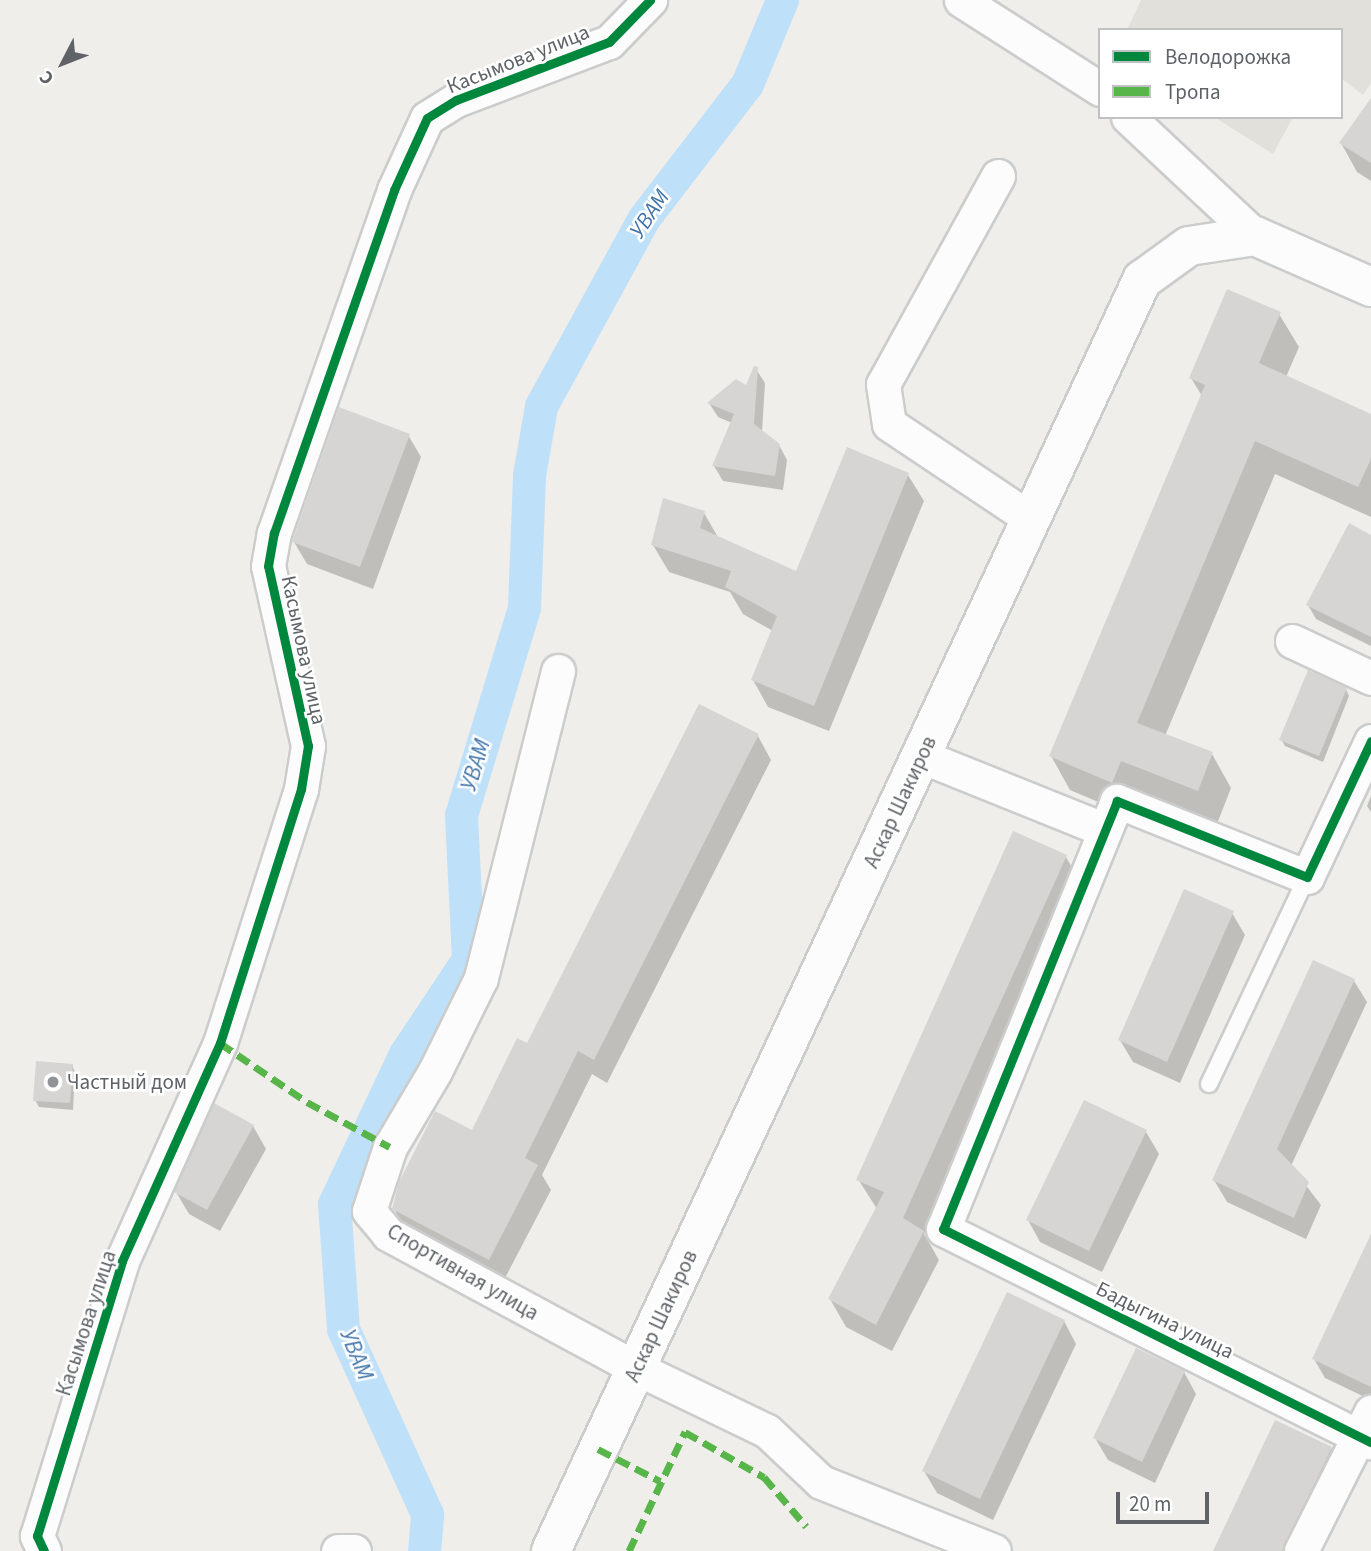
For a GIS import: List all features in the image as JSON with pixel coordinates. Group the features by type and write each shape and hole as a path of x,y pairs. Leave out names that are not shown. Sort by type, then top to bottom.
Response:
{"main road":[{"path":"1255,236 1371,287"},
{"name":"Аскар Шакиров","path":"551,1551 1142,280 1189,246 1255,236"}],"street":[{"name":"Касымова улица","path":"44,1551 37,1536 122,1261 220,1044 302,789 308,746 268,566 274,533 394,190 427,118 456,100 609,42 650,0"},
{"path":"961,0 1098,88"},
{"path":"1130,119 1255,236"},
{"path":"998,176 884,384 889,424 1031,519"},
{"path":"1292,642 1371,678"},
{"name":"Спортивная улица","path":"558,671 481,978 435,1071 390,1147 369,1211 388,1234 636,1368 767,1431 821,1482 995,1551"},
{"path":"921,756 1105,830 1117,801 1307,877 1371,741"},
{"name":"Бадыгина улица","path":"1105,830 943,1229 1368,1431 1301,1551"}],"lane":[{"path":"1209,1084 1307,877"}],"shaded area":[{"path":"1141,0 1371,0 1371,83 1363,95 1343,80 1343,28 1128,28"},
{"path":"1217,119 1292,119 1273,154"}],"building":[{"path":"1371,98 1371,163 1339,143"},
{"path":"1227,289 1281,312 1259,363 1371,414 1371,459 1358,487 1255,441 1137,723 1213,752 1198,791 1121,761 1112,783 1049,756 1205,385 1189,378"},
{"path":"754,366 758,367 754,424 780,444 775,476 712,466 734,414 707,403 736,379 746,385"},
{"path":"339,407 410,434 360,567 292,542"},
{"path":"847,447 909,473 814,706 751,680 777,616 725,587 731,571 651,545 663,498 705,511 700,528 796,571"},
{"path":"1349,523 1371,535 1371,637 1306,605"},
{"path":"1308,670 1347,688 1319,756 1279,740"},
{"path":"699,704 759,734 594,1060 578,1051 525,1158 538,1165 489,1260 392,1209 399,1182 435,1111 472,1130 517,1038 527,1043"},
{"path":"1013,831 1067,855 903,1218 924,1231 876,1325 828,1299 884,1192 856,1180"},
{"path":"1184,889 1234,911 1167,1062 1118,1040"},
{"path":"1313,960 1355,979 1277,1149 1309,1182 1294,1218 1212,1180"},
{"name":"Частный дом","path":"36,1061 73,1064 70,1103 33,1101"},
{"path":"1084,1100 1147,1130 1089,1251 1026,1220"},
{"path":"214,1103 254,1125 207,1210 174,1192"},
{"path":"1371,1234 1371,1387 1312,1359"},
{"path":"1007,1292 1065,1320 980,1499 922,1471"},
{"path":"1136,1348 1185,1371 1142,1462 1093,1438"},
{"path":"1275,1420 1332,1447 1282,1551 1213,1551"}],"waterway":[{"name":"УВАМ","path":"424,1551 427,1514 343,1329 334,1204 405,1054 468,959 461,815 524,607 529,475 541,406 644,218 747,84 782,0"}],"marked path":[{"path":"220,1043 307,1102 390,1147"},
{"path":"629,1551 685,1432 764,1477 806,1526"},
{"path":"598,1449 660,1481"}],"cycle path":[{"path":"44,1551 37,1536 122,1261 220,1043 301,789 308,746 268,566 274,533 394,190 427,118 456,100 609,42 650,0"},
{"path":"1371,741 1307,877 1117,801 943,1229 1371,1442"}],"place":[{"name":"Частный дом","path":"53,1082"}]}
